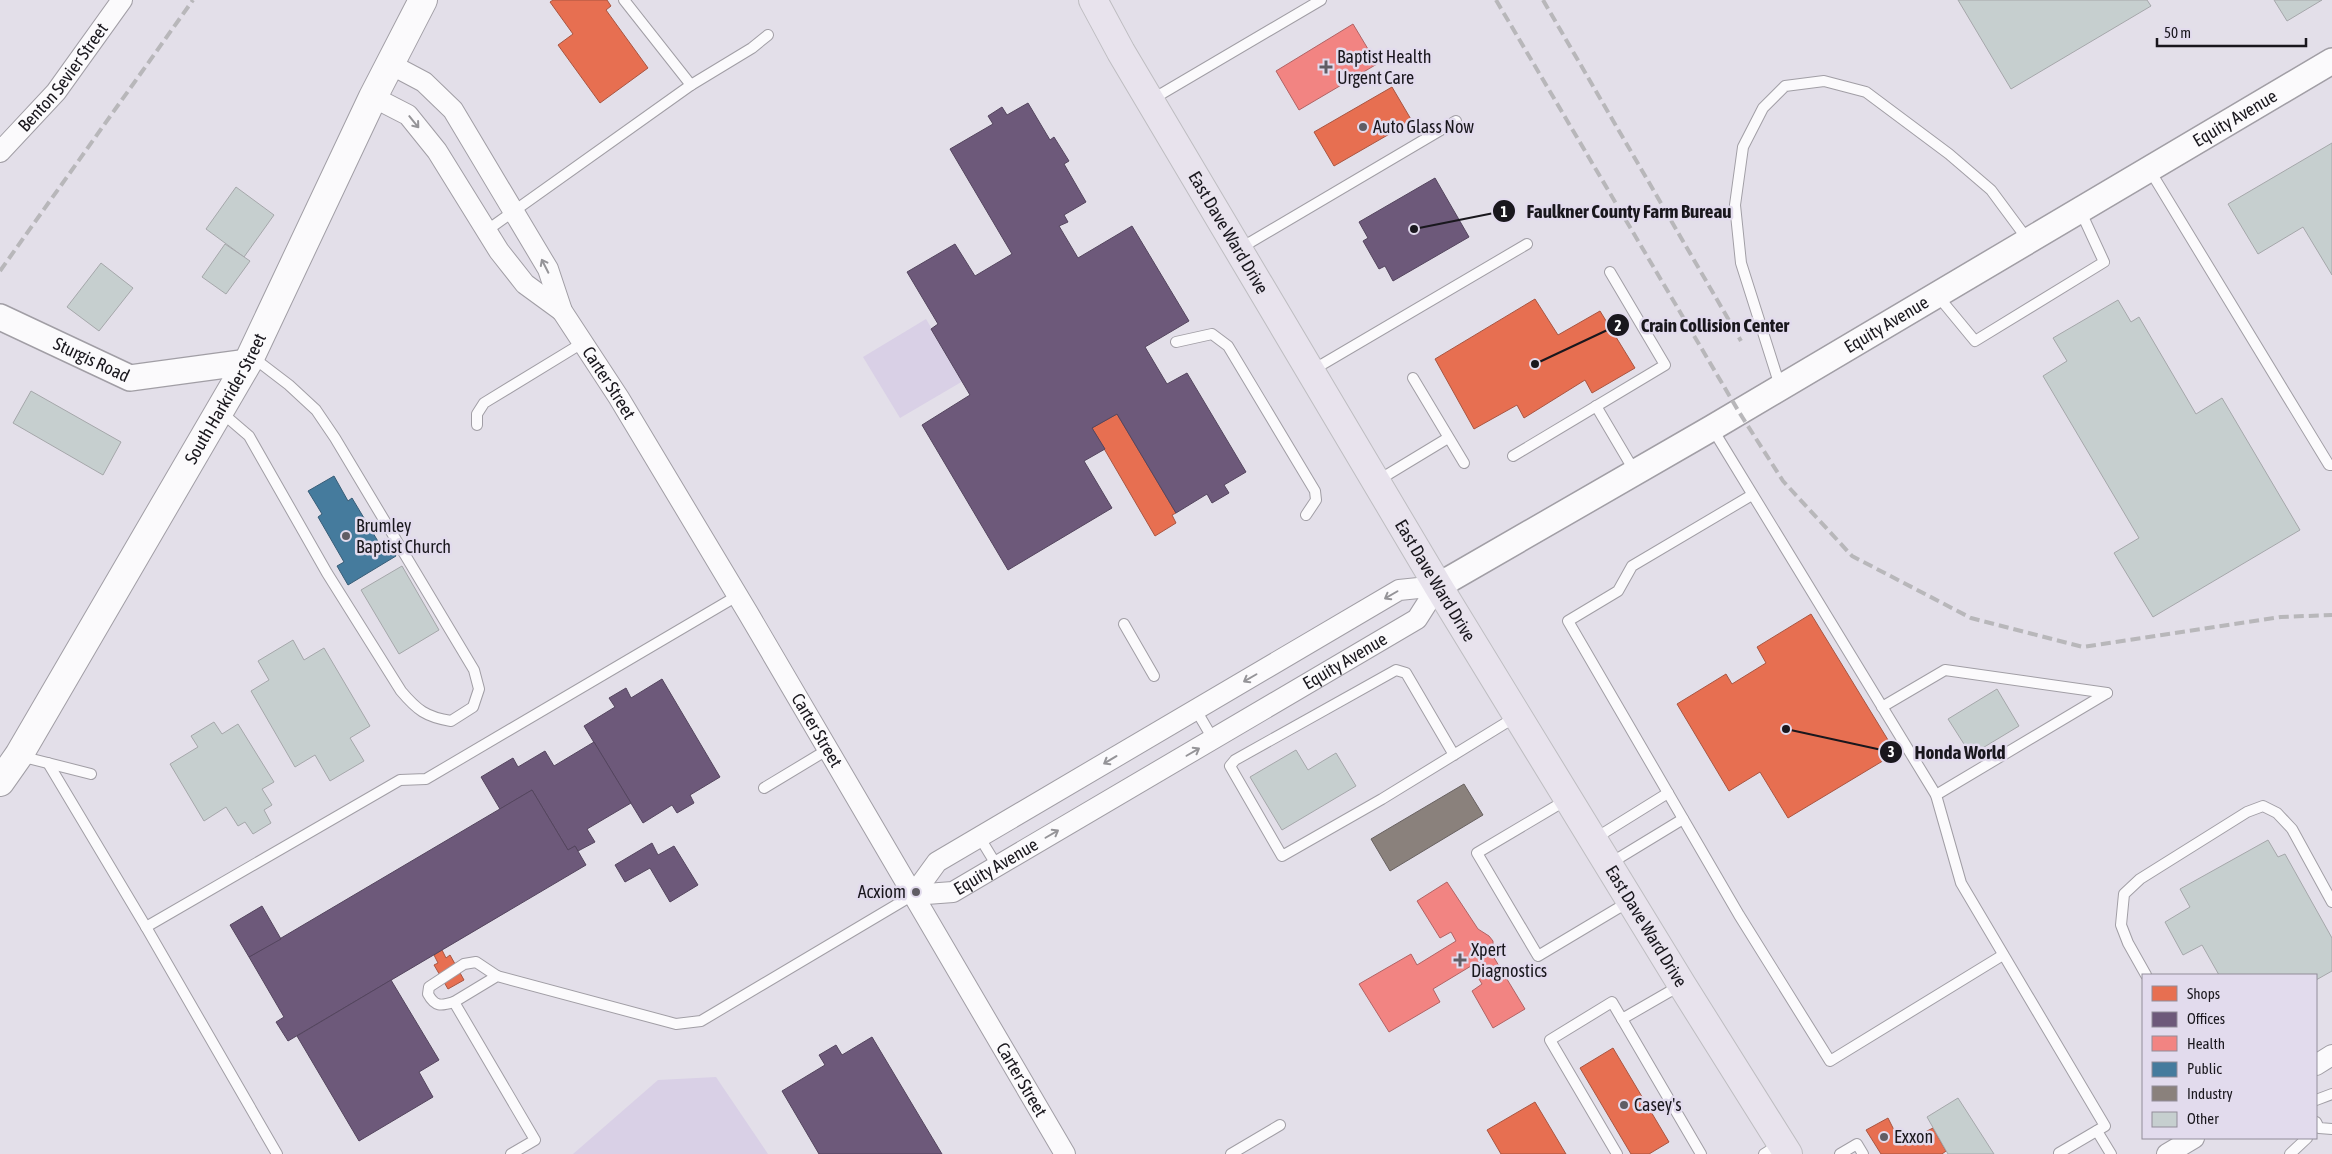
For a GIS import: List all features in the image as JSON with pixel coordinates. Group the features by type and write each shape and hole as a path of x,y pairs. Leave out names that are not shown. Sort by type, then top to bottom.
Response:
{"main road":[{"name":"South Harkrider Street","path":"1,779 19,756 249,359 373,97 423,0"},
{"name":"East Dave Ward Drive","path":"1093,0 1150,101 1376,482 1632,900 1778,1150"}],"street":[{"name":"Benton Sevier Street","path":"0,152 56,92 122,0"},
{"name":"Equity Avenue","path":"913,895 937,862 1399,590 1438,586 1712,428 2332,61"},
{"name":"Carter Street","path":"390,64 424,82 453,110 548,268 562,311 584,342 737,596 1065,1154"},
{"name":"Carter Street","path":"373,97 408,115 437,151 499,251 525,284 562,311"},
{"name":"Sturgis Road","path":"0,317 130,378 249,359"},
{"name":"Equity Avenue","path":"913,895 953,892 1417,619 1438,586"},
{"path":"2317,1064 2332,1055"}],"lane":[{"path":"624,0 691,85"},
{"path":"1150,101 1321,0"},
{"path":"486,230 691,85 752,48 768,35"},
{"path":"1781,387 1740,262 1735,205 1744,147 1763,108 1785,86 1824,81 1866,92 1949,154 1991,190 2028,240"},
{"path":"1238,249 1456,121"},
{"path":"2149,168 2329,465 2332,465"},
{"path":"1936,295 1975,341 2104,262 2079,210"},
{"path":"1310,371 1527,244"},
{"path":"1512,456 1665,365 1610,272"},
{"path":"1176,342 1212,334 1228,346 1315,491 1316,500 1306,515"},
{"path":"477,424 477,414 484,403 584,342"},
{"path":"219,410 249,436 327,573 406,697 416,708 433,718 451,721 473,707 479,689 474,670 335,438 316,410 289,385 249,359"},
{"path":"1413,378 1464,463"},
{"path":"1596,406 1635,472"},
{"path":"1712,428 1936,795 1961,883 2105,1126 2059,1153"},
{"path":"1376,482 1448,438"},
{"path":"1752,496 1632,566 1618,591 1568,620 1740,916 1830,1061 2003,955"},
{"path":"146,927 400,780 426,779 737,596"},
{"path":"1124,624 1154,676"},
{"path":"1454,754 1406,673 1396,670 1235,760 1230,766 1282,856 1382,799 1518,715"},
{"path":"1882,707 1945,670 2107,693 1936,795"},
{"path":"1196,710 1213,739"},
{"path":"764,788 827,750"},
{"path":"19,756 91,774"},
{"path":"48,763 146,927 277,1154"},
{"path":"1594,839 1668,793"},
{"path":"1569,799 1476,853 1538,956 1632,900"},
{"path":"2145,974 2128,943 2121,925 2124,894 2140,878 2247,812 2262,806 2277,813 2292,829 2332,902"},
{"path":"1609,864 1683,819"},
{"path":"980,838 997,866"},
{"path":"497,976 454,1002 442,1006 432,1003 428,994 429,987 435,981 464,964 476,962 497,976 676,1024 701,1021 913,895"},
{"path":"1622,1019 1682,985"},
{"path":"454,1002 535,1140 511,1154"},
{"path":"1617,1154 1550,1040 1612,1002 1701,1154"},
{"path":"2317,1100 2332,1094"},
{"path":"1231,1154 1280,1125"},
{"path":"2317,1126 2332,1129"},
{"path":"2097,1131 2111,1154"},
{"path":"2290,1154 2306,1139"},
{"path":"1840,1154 1857,1144 1863,1154"}],"shaded area":[{"path":"926,319 963,381 900,418 863,357"},
{"path":"716,1077 768,1154 573,1154 658,1080"}],"building: Shops":[{"path":"553,0 607,0 611,6 606,10 648,68 600,103 558,45 573,34 550,2"},
{"name":"Auto Glass Now","path":"1392,87 1412,121 1334,166 1314,132"},
{"path":"1535,299 1558,335 1600,311 1635,368 1592,393 1585,380 1524,418 1517,405 1474,429 1435,359"},
{"path":"1117,414 1176,513 1172,515 1176,523 1155,536 1092,428"},
{"path":"1811,614 1896,753 1788,818 1760,772 1729,791 1677,704 1726,674 1732,684 1766,663 1757,647"},
{"path":"442,950 446,958 450,955 464,980 448,989 434,965 438,963 434,955"},
{"name":"Casey's","path":"1613,1048 1669,1142 1649,1154 1631,1154 1580,1068"},
{"path":"1535,1102 1566,1154 1501,1154 1487,1130"},
{"name":"Exxon","path":"1888,1118 1901,1144 1933,1128 1946,1151 1942,1154 1881,1154 1866,1130"}],"building: Offices":[{"path":"1028,103 1050,140 1054,137 1069,161 1064,164 1086,202 1064,215 1068,222 1059,226 1078,258 1132,226 1189,321 1145,347 1167,384 1187,373 1246,472 1224,485 1229,493 1212,503 1207,494 1176,513 1117,414 1092,428 1105,449 1084,461 1112,508 1008,570 922,425 970,395 931,329 938,324 907,272 955,244 975,276 1012,254 950,149 993,124 988,116 1002,107 1007,115"},
{"path":"1435,178 1469,237 1393,281 1385,266 1379,269 1363,241 1368,238 1359,222"},
{"path":"662,679 720,777 690,795 694,803 677,813 672,805 643,823 584,726 615,707 609,698 626,688 631,698"},
{"path":"594,742 631,803 587,829 595,842 578,851 575,846 568,850 532,790 500,809 481,777 513,758 518,767 545,751 554,766"},
{"path":"532,790 568,850 575,846 586,865 288,1041 276,1022 284,1017 249,957"},
{"path":"652,843 658,855 674,846 698,885 670,902 650,868 625,882 615,865"},
{"path":"262,906 281,939 249,957 230,925"},
{"path":"391,980 439,1060 419,1072 433,1097 359,1141 297,1036"},
{"path":"872,1037 942,1154 819,1154 782,1091 825,1065 819,1055 836,1045 842,1055"}],"building: Health":[{"name":"Baptist Health Urgent Care","path":"1353,24 1377,64 1299,110 1276,71"},
{"name":"Xpert Diagnostics","path":"1447,882 1478,929 1493,941 1493,956 1525,1009 1493,1028 1472,991 1482,984 1471,966 1433,989 1440,1002 1389,1032 1359,984 1411,954 1417,965 1456,941 1451,932 1440,938 1417,901"}],"building: Public":[{"path":"334,476 348,501 352,498 379,543 385,539 396,556 348,585 337,566 344,562 318,517 322,514 308,491"}],"building: Industry":[{"path":"1464,784 1483,815 1390,871 1371,839"}],"building: Other":[{"path":"1958,0 2147,0 2151,6 2011,89"},
{"path":"2274,0 2322,0 2287,21"},
{"path":"2332,143 2332,275 2303,227 2258,254 2228,204"},
{"path":"236,187 274,215 244,257 206,229"},
{"path":"225,244 250,261 226,294 202,277"},
{"path":"101,263 133,288 99,331 67,307"},
{"path":"2118,300 2131,322 2139,317 2196,414 2222,398 2300,530 2153,617 2114,553 2139,538 2043,376 2067,361 2053,338"},
{"path":"31,391 121,442 103,475 13,423"},
{"path":"402,566 439,630 399,654 361,590"},
{"path":"293,640 304,660 324,648 370,726 350,738 364,761 330,781 315,755 295,767 251,691 269,680 258,661"},
{"path":"1997,689 2019,726 1971,755 1948,719"},
{"path":"214,722 222,734 238,724 274,782 262,789 272,805 264,810 271,823 253,834 245,822 238,826 226,807 204,821 170,764 198,747 191,736"},
{"path":"1296,750 1308,770 1336,753 1356,786 1282,830 1250,777"},
{"path":"2268,840 2278,857 2285,854 2332,938 2332,971 2317,979 2317,974 2218,974 2202,945 2183,955 2165,922 2190,907 2180,889"},
{"path":"1958,1098 1994,1154 1948,1154 1927,1117"}],"railway":[{"path":"0,271 193,0"},
{"path":"1496,0 1739,412 1783,481 1852,556 1971,618 2083,647 2281,617 2332,615"},
{"path":"1543,0 1741,341"}],"place":[{"name":"Baptist Health Urgent Care","path":"1326,67"},
{"name":"Auto Glass Now","path":"1363,127"},
{"name":"Faulkner County Farm Bureau","path":"1414,229"},
{"name":"Crain Collision Center","path":"1535,364"},
{"name":"Brumley Baptist Church","path":"346,536"},
{"name":"Honda World","path":"1786,729"},
{"name":"Acxiom","path":"916,892"},
{"name":"Xpert Diagnostics","path":"1460,960"},
{"name":"Casey's","path":"1624,1105"},
{"name":"Exxon","path":"1884,1137"}]}
